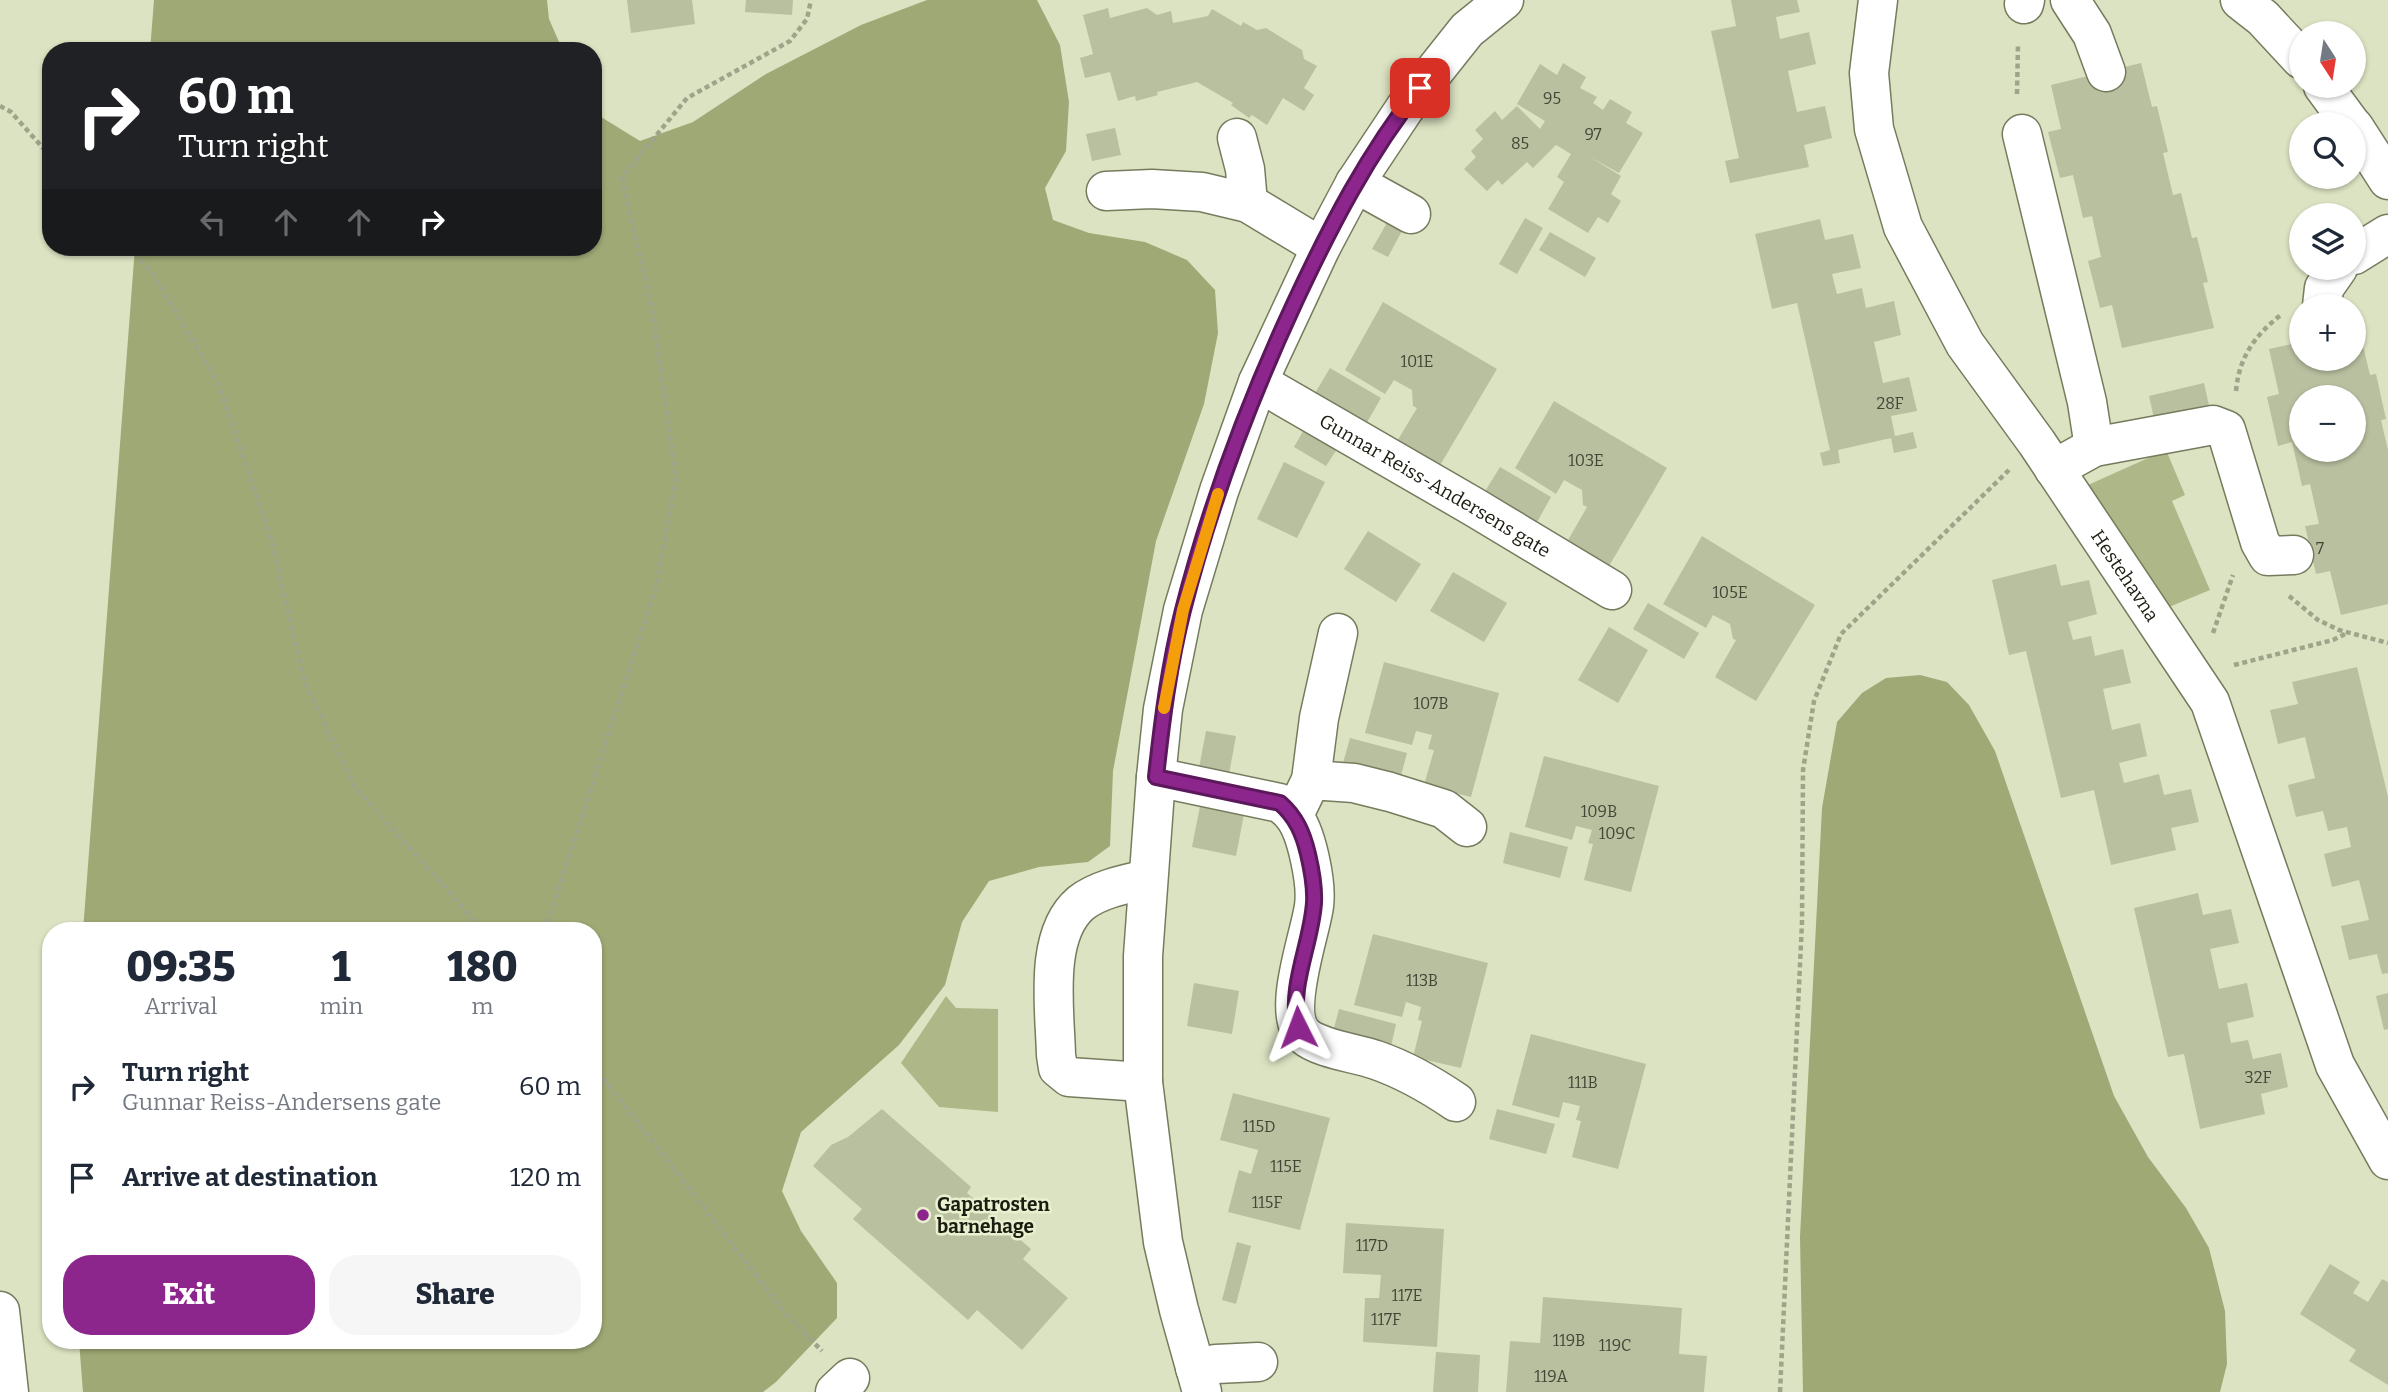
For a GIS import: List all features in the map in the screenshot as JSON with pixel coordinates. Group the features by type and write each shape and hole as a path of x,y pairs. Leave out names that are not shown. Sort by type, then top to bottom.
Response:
{"street":[{"path":"1258,1362 1216,1364 1199,1380 1163,1242 1143,1082 1143,956 1163,709 1183,610 1219,491 1258,382 1321,247 1355,183 1405,108 1468,30 1504,0"},
{"name":"Hestehavna","path":"1878,0 1868,73 1874,129 1903,227 1965,344 2045,456 2210,702 2335,1065 2388,1160"},
{"path":"2070,0 2092,34 2106,72"},
{"path":"2239,0 2263,18 2289,46"},
{"path":"2022,134 2087,402 2094,447"},
{"path":"1237,138 1245,169 1248,203"},
{"path":"2366,146 2388,180"},
{"path":"1355,183 1411,214"},
{"path":"1106,191 1152,189 1202,192 1248,203 1321,247"},
{"path":"2366,248 2388,234"},
{"name":"Gunnar Reiss-Andersens gate","path":"1258,382 1612,590"},
{"path":"2045,456 2213,425 2226,430 2272,544"},
{"path":"1294,815 1311,780 1319,718 1338,633"},
{"path":"1156,777 1280,803 1294,815 1304,839 1315,883 1314,905 1296,993 1295,1013 1298,1027 1303,1035 1313,1041 1407,1072 1456,1102"},
{"path":"1311,780 1354,783 1390,792 1444,809 1467,827"},
{"path":"1143,1082 1069,1077 1058,1068 1055,955 1065,921 1082,902 1115,886 1148,879"},
{"path":"0,1311 9,1392"}],"path":[{"path":"548,922 656,587 676,478 653,314 622,177 687,97 790,41 807,19 811,0"},
{"path":"2022,134 2016,75 2024,2"},
{"path":"0,106 11,112 42,147"},
{"path":"137,256 151,271 218,383 271,539 306,685 355,787 476,922"},
{"path":"2226,430 2236,400 2238,372 2247,349 2265,327 2296,304 2328,287"},
{"path":"1780,1392 1802,922 1803,770 1814,701 1841,634 2045,456"},
{"path":"2192,676 2201,667 2247,535 2272,544 2274,579 2287,594 2318,620 2339,630 2388,643"},
{"path":"2192,676 2333,640 2349,632"},
{"path":"602,1077 842,1385"}],"green space":[{"path":"154,0 547,0 549,19 559,42 151,42"},
{"path":"927,0 1037,0 1060,45 1069,102 1066,151 1045,188 1053,220 1089,233 1145,242 1187,260 1215,290 1218,333 1204,404 1156,541 1113,771 1110,846 1088,862 1039,867 989,881 962,922 945,985 899,1045 801,1132 782,1191 801,1231 837,1283 837,1318 776,1382 763,1392 83,1392 80,1349 602,1349 602,922 84,922 134,256 602,256 602,118 640,141 693,122 766,74 861,25"},
{"path":"2166,450 2185,495 2172,501 2210,590 2169,607 2088,485"},
{"path":"1920,675 1947,682 1969,705 1995,751 2114,1096 2148,1157 2186,1208 2209,1248 2225,1311 2227,1364 2220,1392 1803,1392 1800,1237 1822,808 1837,722 1862,693 1886,678"},
{"path":"946,996 956,1008 998,1009 998,1112 939,1107 901,1063"}],"building":[{"path":"627,0 692,0 695,24 631,33"},
{"path":"746,0 793,0 792,15 745,12"},
{"path":"1731,0 1797,0 1800,12 1776,17 1780,39 1809,32 1816,64 1788,71 1797,112 1825,106 1832,138 1804,145 1809,167 1730,183 1725,161 1739,158 1711,31 1736,26"},
{"path":"1108,8 1110,18 1147,8 1157,15 1171,11 1173,23 1208,16 1212,9 1241,26 1243,22 1257,30 1266,28 1302,50 1304,59 1317,66 1304,88 1314,95 1304,111 1283,98 1267,125 1252,115 1249,118 1231,105 1233,103 1197,82 1157,92 1158,95 1136,101 1135,96 1118,101 1110,72 1085,78 1080,58 1093,54 1083,15"},
{"path":"1563,63 1586,77 1580,88 1597,97 1593,103 1603,110 1610,99 1632,112 1626,123 1643,133 1619,173 1590,157 1621,176 1611,194 1621,201 1608,223 1598,217 1588,233 1548,209 1564,182 1557,177 1571,154 1556,145 1533,168 1527,162 1502,185 1498,180 1487,191 1464,169 1476,157 1471,151 1483,139 1475,130 1495,111 1502,120 1517,106 1540,129 1545,121 1517,104 1540,64 1557,75"},
{"path":"2141,63 2152,107 2157,106 2168,152 2163,153 2173,195 2181,193 2192,238 2197,237 2208,282 2203,283 2214,328 2122,348 2112,305 2100,308 2088,261 2101,257 2092,216 2083,218 2073,175 2060,178 2048,132 2061,129 2051,85"},
{"path":"1115,128 1121,155 1092,161 1086,134"},
{"path":"1525,218 1543,228 1517,274 1499,264"},
{"path":"1820,219 1825,240 1853,234 1861,268 1832,274 1837,294 1862,288 1866,308 1894,301 1901,335 1874,342 1883,383 1909,377 1917,411 1891,416 1895,436 1913,432 1917,448 1894,453 1891,438 1838,450 1840,463 1823,466 1820,453 1830,450 1797,303 1772,309 1755,234"},
{"path":"1388,221 1403,229 1388,257 1372,249"},
{"path":"1550,232 1596,258 1585,277 1539,250"},
{"path":"1383,302 1497,369 1439,467 1396,443 1417,408 1413,406 1412,390 1394,380 1385,394 1345,370"},
{"path":"2289,345 2289,371 2366,371 2366,358 2370,375 2376,374 2386,419 2381,420 2388,450 2388,604 2341,615 2330,571 2316,574 2305,526 2319,524 2310,484 2302,486 2297,462 2366,462 2366,385 2289,385 2289,443 2278,446 2267,397 2279,394 2269,349"},
{"path":"1330,368 1381,398 1366,424 1314,395"},
{"path":"2204,383 2210,410 2155,423 2149,396"},
{"path":"1554,401 1667,468 1609,566 1567,542 1587,507 1583,505 1582,490 1564,480 1556,494 1515,468"},
{"path":"1306,426 1339,446 1326,466 1294,447"},
{"path":"1284,462 1325,482 1297,538 1257,519"},
{"path":"1500,467 1551,497 1536,524 1484,493"},
{"path":"1368,531 1421,564 1396,602 1344,569"},
{"path":"1702,536 1815,605 1756,701 1715,677 1736,640 1733,639 1730,624 1713,615 1706,628 1663,604"},
{"path":"2056,564 2061,586 2089,580 2097,614 2068,622 2073,640 2091,636 2095,656 2123,649 2131,683 2103,689 2112,730 2140,723 2147,756 2119,763 2124,783 2159,774 2164,795 2191,789 2199,822 2171,828 2176,850 2111,865 2094,790 2061,798 2026,651 2009,655 1992,580"},
{"path":"1453,572 1507,603 1484,642 1430,611"},
{"path":"1648,603 1699,633 1684,659 1633,629"},
{"path":"1609,627 1648,650 1618,703 1578,680"},
{"path":"1384,662 1499,693 1471,797 1424,785 1434,750 1428,749 1432,735 1416,731 1412,745 1365,733"},
{"path":"2357,667 2388,797 2388,973 2382,974 2377,954 2349,960 2341,926 2369,920 2359,880 2332,887 2324,854 2351,847 2347,827 2328,831 2323,811 2296,817 2288,785 2315,778 2305,737 2278,744 2270,710 2298,704 2292,682"},
{"path":"1206,731 1236,736 1229,774 1199,768"},
{"path":"1350,738 1407,753 1399,783 1342,767"},
{"path":"1544,756 1659,786 1631,892 1584,880 1593,844 1588,843 1592,830 1576,826 1572,840 1525,827"},
{"path":"1200,806 1244,814 1236,856 1192,847"},
{"path":"1510,832 1568,847 1560,878 1503,863"},
{"path":"2198,893 2203,915 2231,909 2239,943 2210,949 2219,989 2247,983 2254,1017 2227,1023 2231,1043 2248,1040 2253,1059 2281,1053 2288,1087 2261,1094 2265,1114 2200,1129 2184,1054 2168,1057 2134,908"},
{"path":"1373,934 1488,963 1461,1068 1413,1057 1422,1021 1418,1020 1421,1007 1406,1002 1402,1017 1354,1005"},
{"path":"1194,983 1239,991 1232,1034 1187,1026"},
{"path":"2388,993 2388,1029 2384,1030 2376,996"},
{"path":"1339,1009 1396,1024 1389,1055 1331,1040"},
{"path":"1531,1034 1646,1064 1618,1169 1572,1157 1581,1121 1576,1120 1580,1106 1563,1102 1559,1118 1512,1105"},
{"path":"1233,1093 1330,1118 1300,1230 1228,1212 1239,1170 1251,1174 1258,1150 1220,1140"},
{"path":"882,1109 971,1187 967,1193 1031,1249 1023,1259 1068,1298 1022,1350 977,1310 968,1320 853,1219 862,1209 813,1166 831,1145 848,1137"},
{"path":"1497,1109 1555,1124 1546,1154 1489,1139"},
{"path":"1346,1223 1444,1229 1437,1347 1363,1342 1365,1298 1379,1298 1381,1275 1343,1273"},
{"path":"1237,1242 1251,1246 1236,1304 1222,1300"},
{"path":"2330,1264 2360,1282 2353,1293 2368,1302 2382,1279 2388,1282 2388,1385 2349,1361 2356,1350 2300,1314"},
{"path":"1543,1297 1682,1308 1679,1354 1707,1356 1704,1392 1506,1392 1510,1341 1540,1343"},
{"path":"1436,1352 1480,1355 1478,1392 1433,1392"}],"slow traffic":[{"path":"1164,708 1183,610 1218,494"}],"place":[{"name":"Gapatrosten barnehage","path":"923,1215"}],"route":[{"path":"1298,1027 1295,1013 1296,993 1314,905 1315,883 1304,839 1294,815 1280,803 1156,777 1163,709 1183,610 1219,491 1258,382 1321,247 1355,183 1420,88"}]}
